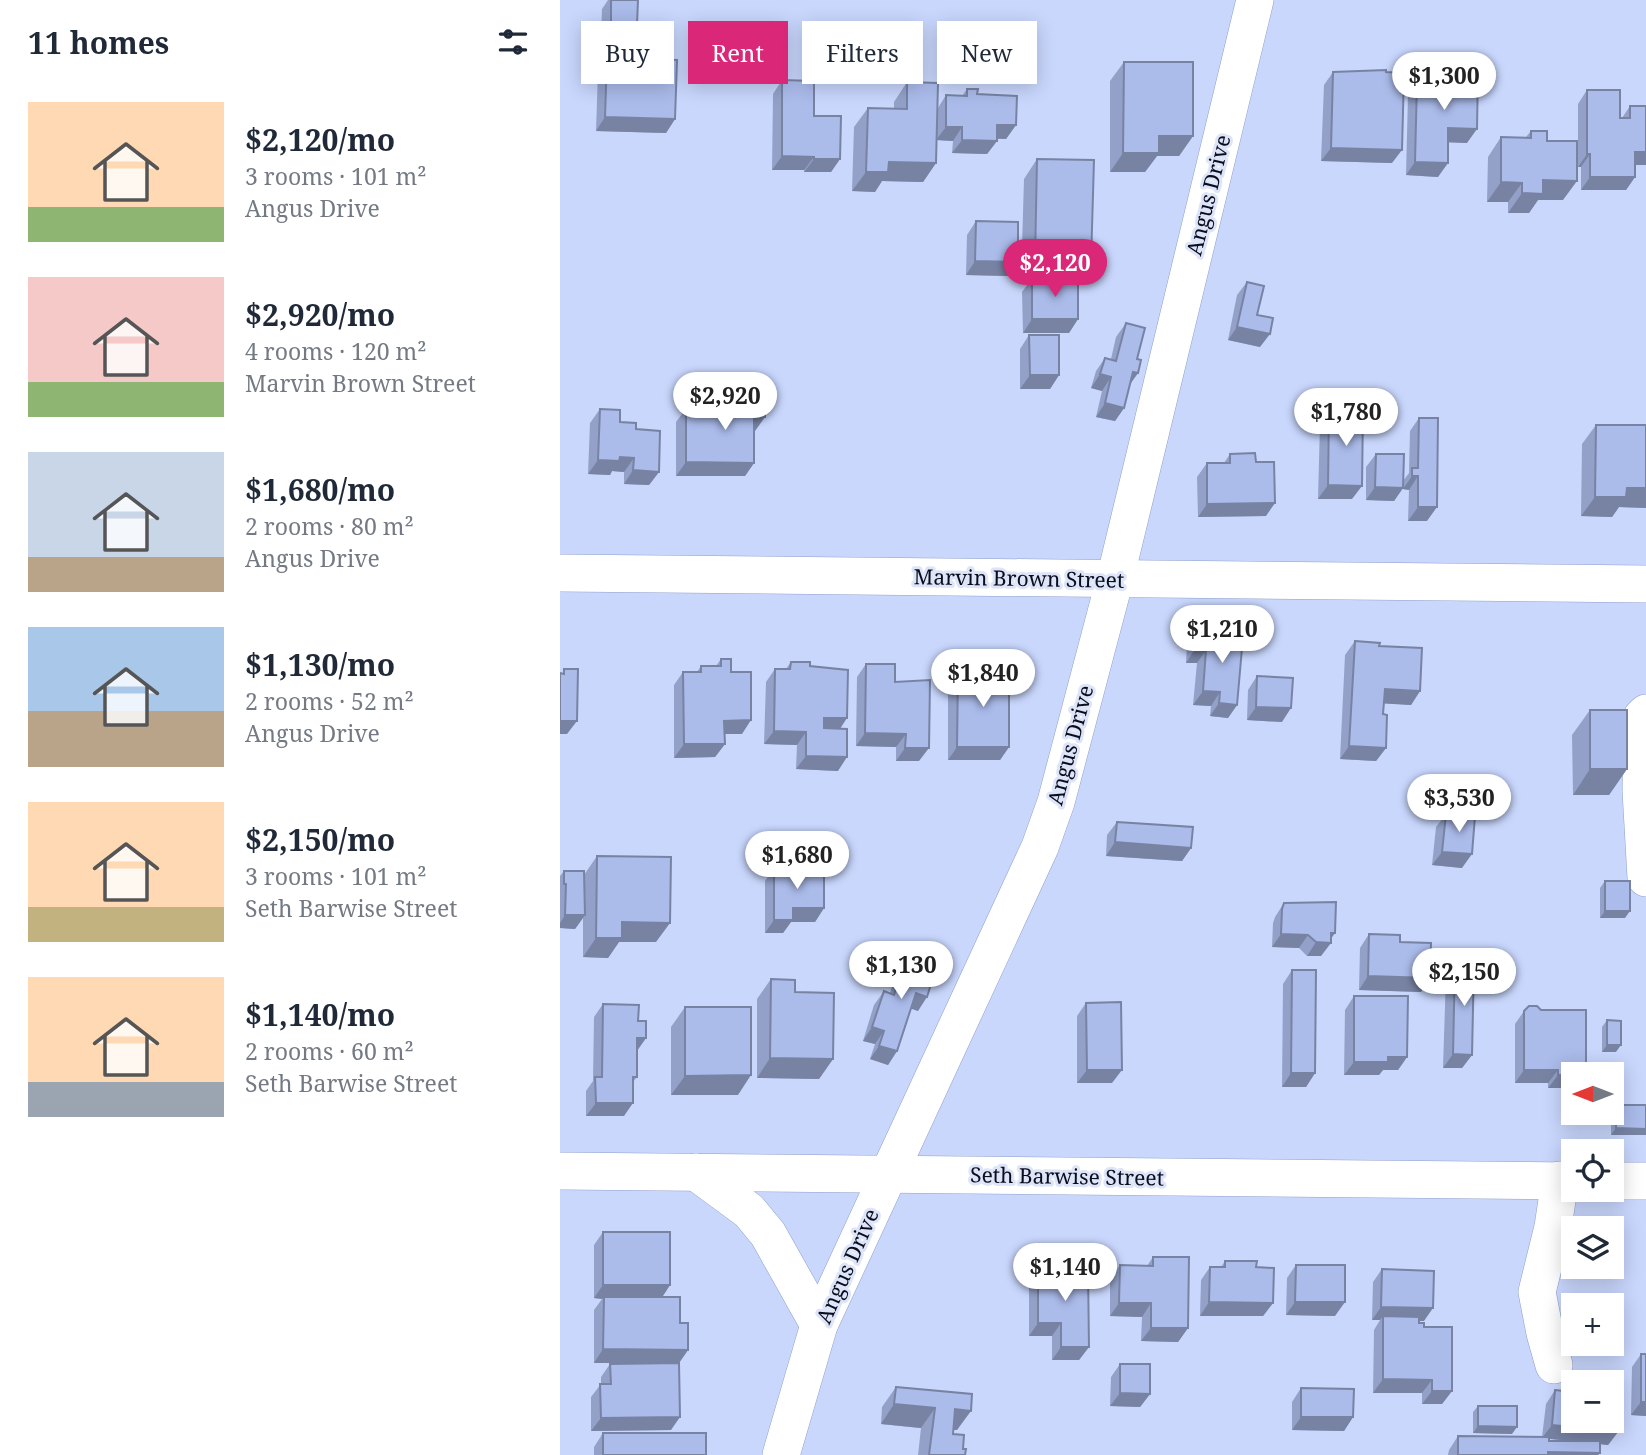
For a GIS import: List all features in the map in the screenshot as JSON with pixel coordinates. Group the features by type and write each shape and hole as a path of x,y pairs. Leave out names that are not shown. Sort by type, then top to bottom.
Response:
{"street":[{"name":"Angus Drive","path":"781,1455 819,1325 1040,847 1056,802 1115,579 1255,0"},
{"name":"Marvin Brown Street","path":"560,573 1646,584"},
{"path":"1646,713 1642,717 1641,791 1646,878"},
{"name":"Seth Barwise Street","path":"560,1171 1561,1181"},
{"path":"696,1172 749,1211 768,1234 819,1325"},
{"path":"1624,1181 1646,1181"},
{"path":"1555,1365 1537,1292 1561,1201"}],"building":[{"path":"611,0 638,0 637,21 611,21"},
{"path":"674,60 677,60 675,119 605,117 606,84 674,84"},
{"path":"1124,62 1193,62 1193,136 1159,136 1159,153 1123,153"},
{"path":"1446,69 1478,70 1477,129 1448,128 1448,163 1415,162 1417,81 1433,82 1433,75 1446,75"},
{"path":"1386,70 1404,73 1402,150 1331,148 1333,72"},
{"path":"788,80 814,84 814,116 841,116 840,159 782,156 782,84 788,84"},
{"path":"907,84 938,84 936,163 889,162 888,172 866,172 868,108 907,109"},
{"path":"967,89 978,89 977,94 1017,96 1016,125 997,125 997,141 962,140 962,127 946,127 946,95 967,96"},
{"path":"1587,90 1620,90 1620,118 1630,118 1630,106 1646,106 1646,152 1635,152 1635,177 1590,177 1590,154 1587,154"},
{"path":"1531,131 1547,131 1547,141 1577,141 1577,181 1543,180 1543,194 1522,193 1522,183 1501,182 1501,137 1531,138"},
{"path":"1037,159 1094,160 1091,262 1035,261"},
{"path":"976,221 1018,222 1018,262 975,261"},
{"path":"1032,279 1078,279 1078,319 1032,319"},
{"path":"1247,282 1264,286 1257,315 1273,318 1270,334 1237,327"},
{"path":"1126,323 1145,328 1137,359 1141,360 1138,373 1133,372 1124,408 1105,403 1111,377 1100,374 1105,358 1116,361"},
{"path":"1029,335 1059,335 1059,375 1030,375"},
{"path":"737,390 765,390 765,417 754,417 754,463 686,462 686,409 709,409 709,416 737,416"},
{"path":"600,409 620,410 620,422 636,423 636,429 660,431 659,472 633,470 634,458 620,457 619,461 598,460"},
{"path":"1329,409 1363,410 1362,486 1328,485"},
{"path":"1419,418 1438,418 1437,507 1418,507 1418,476 1412,476 1412,468 1418,468"},
{"path":"1596,425 1646,425 1646,488 1627,488 1626,497 1595,497"},
{"path":"1255,453 1256,462 1274,462 1275,503 1207,504 1207,463 1230,463 1230,454"},
{"path":"1376,454 1404,454 1403,488 1375,487"},
{"path":"1196,633 1243,637 1237,705 1219,703 1220,692 1203,691 1206,650 1195,649"},
{"path":"1355,641 1380,643 1379,646 1422,648 1420,691 1385,689 1383,714 1387,715 1386,748 1349,746"},
{"path":"721,659 731,659 731,672 751,672 751,720 724,721 725,744 684,744 683,672 701,672 701,666 721,666"},
{"path":"791,662 810,662 810,666 848,670 847,718 824,718 824,728 847,729 847,757 806,756 806,732 774,731 775,669 790,669"},
{"path":"866,664 895,664 895,682 930,680 929,748 905,748 906,734 865,733"},
{"path":"564,669 578,669 577,721 560,721 560,673 564,674"},
{"path":"958,671 1009,671 1009,747 957,747"},
{"path":"1257,676 1293,678 1291,708 1256,707"},
{"path":"1590,710 1627,710 1627,769 1590,769"},
{"path":"1446,814 1475,816 1472,854 1442,852"},
{"path":"1117,822 1193,827 1191,848 1115,842"},
{"path":"597,856 671,857 670,923 622,922 622,938 596,938"},
{"path":"774,868 824,868 824,908 793,908 793,920 774,920"},
{"path":"564,871 584,871 585,915 565,915"},
{"path":"1605,881 1630,881 1630,911 1605,911"},
{"path":"1336,902 1335,933 1331,933 1331,943 1316,942 1308,935 1281,934 1284,903"},
{"path":"1369,934 1400,935 1400,942 1431,943 1430,978 1368,976"},
{"path":"908,950 927,957 920,981 931,984 927,997 916,993 897,1051 879,1046 884,1031 872,1027 884,991 894,995"},
{"path":"1455,962 1474,962 1472,1055 1453,1054"},
{"path":"1292,970 1316,970 1315,1073 1291,1073"},
{"path":"771,979 795,980 795,992 834,993 833,1059 770,1058"},
{"path":"1354,996 1408,996 1407,1057 1388,1057 1388,1062 1354,1062"},
{"path":"1121,1002 1122,1070 1087,1070 1086,1003"},
{"path":"603,1004 639,1005 638,1021 646,1021 646,1038 637,1038 637,1077 633,1077 633,1103 596,1103 595,1077 602,1077"},
{"path":"1529,1006 1537,1006 1541,1010 1586,1010 1586,1062 1561,1062 1561,1075 1558,1075 1558,1070 1524,1070 1524,1011"},
{"path":"685,1007 751,1007 751,1075 685,1076"},
{"path":"1607,1020 1621,1021 1621,1045 1607,1045"},
{"path":"1624,1105 1646,1105 1646,1129 1616,1128 1616,1125 1624,1125"},
{"path":"603,1232 670,1232 670,1285 603,1285"},
{"path":"1153,1257 1189,1257 1188,1328 1151,1328 1151,1303 1119,1303 1120,1265 1153,1266"},
{"path":"1225,1261 1257,1261 1256,1267 1274,1268 1273,1303 1209,1302 1210,1267 1225,1267"},
{"path":"1038,1264 1062,1264 1062,1271 1088,1271 1089,1347 1061,1347 1061,1323 1038,1323"},
{"path":"1296,1265 1345,1265 1345,1302 1295,1302"},
{"path":"1382,1269 1434,1271 1433,1308 1381,1307"},
{"path":"604,1297 680,1297 680,1323 688,1323 688,1350 603,1349"},
{"path":"1383,1316 1419,1317 1419,1323 1424,1323 1424,1327 1452,1327 1452,1391 1432,1391 1432,1380 1383,1379"},
{"path":"1641,1354 1646,1354 1646,1402 1641,1402"},
{"path":"679,1363 680,1417 601,1418 600,1384 611,1384 610,1364"},
{"path":"1120,1364 1150,1364 1150,1394 1120,1393"},
{"path":"896,1387 972,1394 971,1411 955,1409 953,1434 964,1435 965,1455 929,1455 935,1408 894,1404"},
{"path":"1301,1388 1354,1389 1353,1417 1301,1417"},
{"path":"1555,1390 1561,1391 1561,1426 1552,1425"},
{"path":"1478,1406 1517,1406 1517,1427 1478,1426"},
{"path":"603,1433 706,1433 706,1455 603,1455"},
{"path":"1458,1436 1549,1437 1549,1441 1600,1441 1600,1453 1458,1455"}]}
